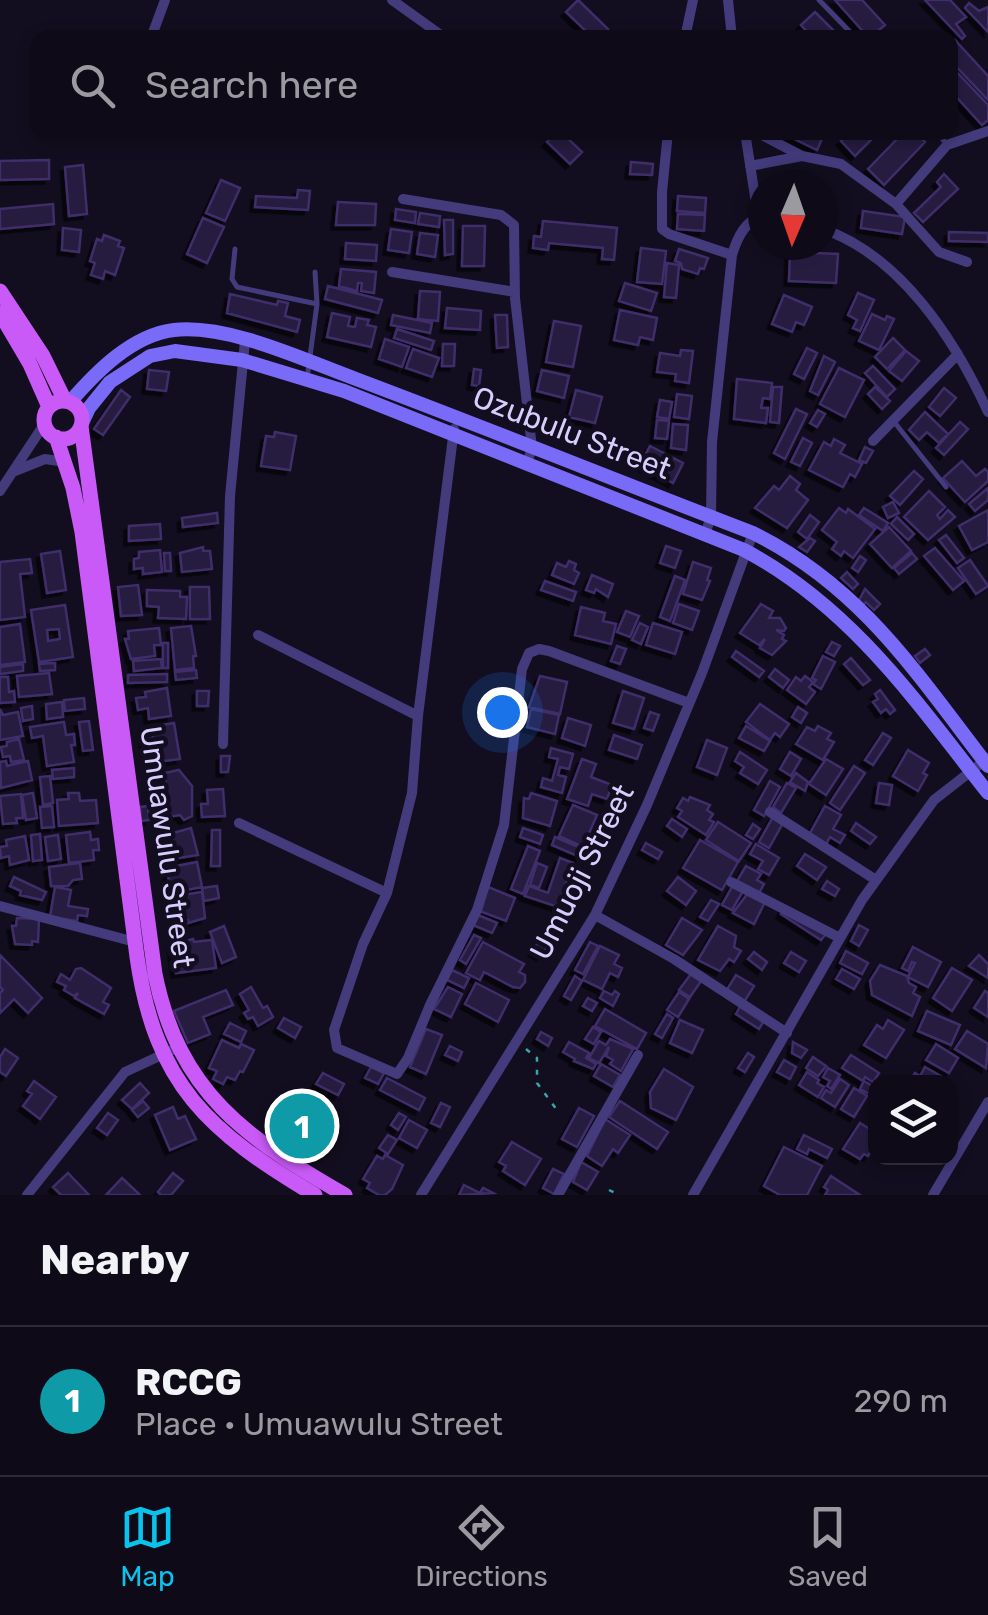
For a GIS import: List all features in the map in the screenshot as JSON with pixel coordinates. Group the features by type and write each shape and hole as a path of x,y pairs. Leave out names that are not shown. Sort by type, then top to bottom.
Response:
{"main road":[{"path":"0,292 26,328 57,408"},
{"path":"0,313 57,408"},
{"name":"Ozubulu Street","path":"57,408 111,360 155,334 187,330 245,341 460,419 778,568 855,630 988,793"},
{"name":"Ozubulu Street","path":"82,424 89,408 110,382 150,356 175,351 242,360 307,379 450,434 530,455 710,516 799,558 826,578 892,640 986,761"},
{"path":"56,437 71,437 82,424 78,408 57,408"},
{"name":"Umuawulu Street","path":"57,408 56,437 66,462 82,532 135,942 148,1014 207,1120 305,1192"},
{"name":"Umuawulu Street","path":"82,424 155,974 171,1051 243,1130 345,1195"}],"street":[{"path":"154,30 165,0"},
{"path":"392,0 433,30"},
{"path":"687,30 693,0"},
{"path":"728,0 731,30"},
{"path":"896,204 947,145 988,131"},
{"path":"667,140 662,229 732,255"},
{"path":"747,140 751,170"},
{"path":"771,140 802,156 841,164 896,204 939,252 967,262"},
{"path":"750,166 802,156"},
{"path":"403,199 501,215 514,225 530,455"},
{"path":"705,534 710,516 712,442 732,255 741,232 748,226"},
{"path":"838,235 880,260 933,318 958,354 988,412"},
{"path":"392,272 516,292"},
{"path":"223,744 230,496 245,341"},
{"path":"873,441 958,354"},
{"name":"Ozubulu Street","path":"0,491 57,408"},
{"path":"460,419 450,434 412,794 387,893 363,944 334,1030 337,1048 398,1074 408,1058 477,910 504,825 522,669 528,653 548,651 689,703"},
{"path":"14,472 46,459 66,462"},
{"name":"Umuoji Street","path":"420,1195 594,915 647,805 723,621 752,533"},
{"path":"258,635 418,716"},
{"path":"693,1195 876,880 924,811 969,769 986,761"},
{"path":"770,812 876,880"},
{"path":"238,823 387,893"},
{"path":"731,882 840,938"},
{"path":"0,906 135,942"},
{"path":"594,915 674,960 786,1033"},
{"path":"26,1195 125,1072 171,1051"},
{"path":"558,1195 638,1055"},
{"path":"933,1195 988,1102"}],"lane":[{"path":"819,0 848,30"},
{"path":"943,140 947,145"},
{"path":"235,248 232,279 238,287 316,304"},
{"path":"307,379 312,363 315,272"},
{"path":"894,421 946,487"}],"path":[{"path":"517,1042 537,1058 537,1083 557,1110"},
{"path":"609,1190 618,1195"}],"building":[{"path":"578,0 608,29 585,30 566,12"},
{"path":"835,0 862,0 885,25 879,30 862,30"},
{"path":"925,0 950,0 966,17 956,24 965,36 962,39 958,30 953,30"},
{"path":"969,3 979,11 988,7 988,32 965,8"},
{"path":"815,12 833,30 806,30 801,25"},
{"path":"958,43 988,76 988,100 958,68"},
{"path":"958,73 988,105 988,120 982,125 958,99"},
{"path":"569,140 582,152 570,164 547,142"},
{"path":"796,140 821,140 817,150"},
{"path":"842,140 871,140 855,156"},
{"path":"896,140 925,142 884,185 868,169"},
{"path":"49,160 49,179 0,180 0,161"},
{"path":"631,162 653,164 652,175 630,174"},
{"path":"83,165 87,214 69,216 65,167"},
{"path":"944,174 958,189 923,222 914,213 941,187 937,182"},
{"path":"221,180 240,188 225,221 206,213"},
{"path":"298,190 310,191 308,210 255,207 256,196 297,198"},
{"path":"678,196 706,198 705,213 677,211"},
{"path":"338,202 376,204 375,225 336,225"},
{"path":"53,204 54,224 0,229 0,209"},
{"path":"396,209 416,212 415,223 395,220"},
{"path":"863,211 905,217 902,234 861,228"},
{"path":"420,213 440,216 439,227 418,224"},
{"path":"678,214 705,215 704,231 677,229"},
{"path":"203,218 224,227 207,263 187,254"},
{"path":"444,220 453,220 453,254 445,255"},
{"path":"543,221 617,228 614,260 602,259 603,248 549,243 548,250 533,248 534,236 541,237"},
{"path":"463,226 485,226 484,266 462,266"},
{"path":"63,228 81,230 79,252 62,250"},
{"path":"391,229 412,232 409,253 388,250"},
{"path":"949,232 988,233 988,242 949,241"},
{"path":"420,233 438,235 435,257 417,254"},
{"path":"104,235 120,241 118,246 124,248 115,275 105,271 103,279 91,275 95,263 90,261 97,239 102,241"},
{"path":"346,243 377,245 376,261 345,259"},
{"path":"641,248 666,251 662,284 637,282"},
{"path":"679,249 708,258 704,269 700,268 698,274 682,269 681,263 675,261"},
{"path":"790,260 838,260 836,283 789,281"},
{"path":"667,263 679,265 676,298 664,297"},
{"path":"341,269 376,272 374,293 361,291 362,283 358,283 357,291 339,286"},
{"path":"625,283 657,293 651,311 619,301"},
{"path":"328,286 382,300 378,313 325,299"},
{"path":"420,291 440,292 438,321 418,319"},
{"path":"858,293 874,300 860,331 853,328 857,320 848,315"},
{"path":"230,294 277,305 278,301 288,303 285,316 300,320 297,332 227,313"},
{"path":"784,295 812,307 804,325 796,322 792,332 772,324"},
{"path":"447,308 481,311 480,330 445,328"},
{"path":"620,310 657,318 653,340 640,337 638,345 614,340"},
{"path":"332,313 350,317 348,326 355,327 357,318 369,320 367,325 376,327 371,347 327,337"},
{"path":"872,314 894,319 879,350 859,341"},
{"path":"393,315 432,323 430,333 391,325"},
{"path":"495,315 507,315 508,347 497,348"},
{"path":"554,321 581,326 573,367 546,362"},
{"path":"397,329 434,341 431,350 394,338"},
{"path":"893,338 905,350 887,369 875,357"},
{"path":"385,339 409,347 402,367 379,359"},
{"path":"443,344 455,344 454,366 442,366"},
{"path":"807,348 817,353 804,379 794,374"},
{"path":"413,349 439,358 432,377 406,368"},
{"path":"681,350 693,351 689,383 675,381 676,374 657,372 660,353 680,356"},
{"path":"906,351 919,361 902,381 889,371"},
{"path":"824,356 835,362 818,395 810,391"},
{"path":"873,366 895,389 887,397 865,373"},
{"path":"839,368 864,380 845,417 820,404"},
{"path":"474,369 481,370 479,386 472,385"},
{"path":"149,370 169,372 166,391 147,389"},
{"path":"542,370 569,376 564,398 537,391"},
{"path":"737,379 772,383 770,399 763,398 761,408 768,408 766,423 734,419"},
{"path":"773,387 782,387 779,423 770,422"},
{"path":"875,387 890,401 882,409 868,394"},
{"path":"944,388 956,398 940,416 929,407"},
{"path":"121,390 130,397 103,435 94,429"},
{"path":"576,390 602,397 595,423 569,417"},
{"path":"677,394 692,396 689,419 674,417"},
{"path":"660,400 672,402 669,419 657,417"},
{"path":"796,409 807,414 785,459 774,453"},
{"path":"818,410 825,414 817,427 810,423"},
{"path":"925,412 948,434 939,443 927,432 919,440 909,430"},
{"path":"657,420 669,421 667,439 655,438"},
{"path":"960,422 968,429 944,455 936,448"},
{"path":"673,424 688,425 686,450 671,448"},
{"path":"275,432 296,436 290,470 261,466 266,436 274,437"},
{"path":"803,438 812,443 800,466 791,462"},
{"path":"834,439 845,445 840,453 862,464 843,487 809,470 824,442 831,446"},
{"path":"650,446 683,463 673,483 640,465"},
{"path":"865,447 873,451 866,463 859,460"},
{"path":"962,461 976,476 985,469 988,472 988,481 965,502 943,478"},
{"path":"914,471 923,479 900,505 890,496"},
{"path":"790,476 800,484 796,490 808,500 787,528 755,508 774,486 779,490"},
{"path":"988,488 988,500 975,511 969,504"},
{"path":"929,491 945,507 937,515 940,519 948,510 955,517 928,540 904,517"},
{"path":"893,502 899,513 888,518 883,507"},
{"path":"839,508 846,513 848,509 875,529 853,558 832,549 837,542 822,530"},
{"path":"864,508 888,523 883,531 859,515"},
{"path":"988,510 988,542 972,550 959,526"},
{"path":"217,513 218,523 183,527 182,518"},
{"path":"810,515 819,522 807,539 798,532"},
{"path":"897,517 914,534 908,540 891,524"},
{"path":"160,524 161,539 129,541 129,526"},
{"path":"889,527 911,551 892,568 870,544"},
{"path":"946,535 964,558 957,563 939,540"},
{"path":"810,538 815,541 807,552 799,547"},
{"path":"666,546 681,551 675,568 660,563"},
{"path":"203,547 203,551 210,551 212,569 182,572 180,553"},
{"path":"935,548 964,581 953,590 924,556"},
{"path":"160,550 162,572 143,574 143,568 134,569 139,552"},
{"path":"60,551 66,590 47,593 41,554"},
{"path":"164,553 170,553 171,571 165,571"},
{"path":"912,553 917,559 899,574 894,568"},
{"path":"860,556 866,560 858,572 852,568"},
{"path":"30,559 32,573 20,574 25,617 0,620 0,562"},
{"path":"970,560 988,586 976,594 958,568"},
{"path":"569,561 576,564 574,570 579,573 574,584 552,575 557,563 566,567"},
{"path":"693,562 711,568 702,600 683,594"},
{"path":"847,572 858,584 853,589 841,578"},
{"path":"592,575 613,584 608,597 596,589 594,593 586,590"},
{"path":"675,576 685,580 670,621 660,617"},
{"path":"545,581 576,592 573,601 541,590"},
{"path":"138,585 142,615 121,616 118,587"},
{"path":"190,587 209,587 210,619 190,619"},
{"path":"865,589 880,604 874,610 866,602 862,606 858,602"},
{"path":"147,590 180,591 180,597 187,597 186,619 158,618 159,607 147,606"},
{"path":"679,604 699,611 692,630 673,623"},
{"path":"761,604 773,611 769,618 780,618 786,628 776,630 786,641 772,655 760,648 765,639 759,645 740,633"},
{"path":"65,605 73,657 39,662 31,610","holes":["59,629 60,639 48,641 47,630"]},
{"path":"581,607 605,613 603,621 616,624 611,644 575,635"},
{"path":"626,611 639,616 630,637 617,632"},
{"path":"640,623 648,627 641,644 632,640"},
{"path":"653,623 682,632 675,654 646,645"},
{"path":"20,624 25,662 0,665 0,627"},
{"path":"191,626 194,668 175,670 171,628"},
{"path":"159,628 161,645 154,645 155,656 131,659 125,639 129,639 128,631"},
{"path":"832,642 840,646 834,656 826,652"},
{"path":"163,643 168,643 168,668 163,668"},
{"path":"617,646 626,649 620,664 611,661"},
{"path":"925,649 930,655 920,663 915,656"},
{"path":"736,651 764,671 759,677 732,657"},
{"path":"823,656 835,662 821,689 813,684 816,680 812,678"},
{"path":"851,658 870,680 863,685 844,664"},
{"path":"161,659 162,668 134,671 133,661"},
{"path":"55,663 55,670 40,671 39,664"},
{"path":"23,664 23,671 0,674 0,667"},
{"path":"775,669 789,680 783,688 769,677"},
{"path":"196,670 197,678 176,680 175,672"},
{"path":"49,673 52,694 19,697 17,676"},
{"path":"167,674 167,682 128,683 128,675"},
{"path":"540,676 567,682 560,714 529,707"},
{"path":"805,676 813,682 809,687 815,692 806,704 787,690 796,677 801,681"},
{"path":"0,677 8,677 9,692 14,691 15,702 0,703"},
{"path":"167,688 171,716 149,719 148,708 138,710 136,698"},
{"path":"880,690 895,710 890,714 886,709 881,713 873,702"},
{"path":"197,691 209,691 208,706 197,706"},
{"path":"623,691 644,698 634,729 613,723"},
{"path":"84,698 85,709 65,711 64,700"},
{"path":"62,702 63,717 47,719 46,704"},
{"path":"760,704 789,724 780,737 775,733 770,740 746,722"},
{"path":"32,706 33,719 23,721 21,708"},
{"path":"798,707 807,713 801,723 792,717"},
{"path":"0,709 3,715 18,712 23,736 0,740"},
{"path":"531,709 559,715 555,734 527,727"},
{"path":"650,712 659,715 653,731 644,728"},
{"path":"568,718 591,725 585,746 562,738"},
{"path":"89,721 93,750 83,751 79,722"},
{"path":"64,722 66,735 74,734 74,762 47,766 43,736 32,738 30,727"},
{"path":"174,723 180,759 156,762 155,751 146,752 144,740 153,738 151,727"},
{"path":"746,726 770,741 764,751 739,738"},
{"path":"818,726 831,733 827,739 834,742 823,760 796,744 807,727 815,731"},
{"path":"883,733 891,738 873,765 865,760"},
{"path":"614,735 642,745 637,759 609,750"},
{"path":"19,739 24,760 11,762 10,756 3,757 1,747"},
{"path":"707,740 727,748 717,775 697,767"},
{"path":"551,748 573,754 569,769 560,767 558,775 566,777 562,793 541,787 543,778 552,781 558,759 549,757"},
{"path":"908,750 929,763 918,791 893,776"},
{"path":"740,752 767,770 758,784 740,773 744,767 735,761"},
{"path":"790,752 801,759 791,776 780,769"},
{"path":"221,756 230,756 228,772 221,772"},
{"path":"582,759 596,764 591,777 612,785 607,799 592,794 588,806 567,799"},
{"path":"826,759 843,769 826,795 809,784"},
{"path":"6,761 7,766 28,761 32,780 1,788 0,762"},
{"path":"854,766 865,773 840,810 830,803"},
{"path":"74,768 74,777 53,779 52,770"},
{"path":"179,770 192,786 192,816 184,820 180,815 162,818 160,790 166,789 165,773"},
{"path":"796,773 808,782 805,791 790,782"},
{"path":"50,776 53,803 43,805 40,777"},
{"path":"770,781 780,787 764,816 754,810"},
{"path":"787,783 796,788 781,813 773,807"},
{"path":"879,783 892,785 889,805 876,803"},
{"path":"223,789 225,816 202,817 201,804 208,804 207,790"},
{"path":"33,793 37,818 26,820 22,795"},
{"path":"68,793 79,793 80,801 96,800 98,823 59,826 57,800 69,799"},
{"path":"531,793 557,801 550,826 523,818 524,798 529,799"},
{"path":"21,794 23,818 16,818 17,823 3,824 0,796"},
{"path":"690,797 710,805 707,810 713,814 709,820 714,822 706,835 678,817 682,811 677,808 683,798 688,801"},
{"path":"573,805 597,815 583,847 559,836"},
{"path":"52,806 54,827 42,828 40,807"},
{"path":"148,806 149,820 141,821 140,807"},
{"path":"825,806 841,815 833,829 845,835 840,843 830,837 826,844 809,835"},
{"path":"773,817 783,823 769,848 759,842"},
{"path":"672,819 687,829 682,837 667,826"},
{"path":"718,822 751,843 739,861 706,840"},
{"path":"856,823 876,837 870,844 851,831"},
{"path":"753,824 760,829 753,839 746,835"},
{"path":"191,828 198,855 172,859 170,849 163,851 162,845 168,844 166,835"},
{"path":"523,828 543,835 540,844 520,837"},
{"path":"212,830 220,830 220,866 211,866"},
{"path":"90,832 91,840 98,839 99,850 93,850 94,860 69,863 66,835"},
{"path":"40,834 42,860 33,861 31,835"},
{"path":"58,835 61,859 48,861 45,837"},
{"path":"25,836 29,860 10,865 9,856 1,858 0,847 7,846 6,840"},
{"path":"555,837 583,849 580,857 552,845"},
{"path":"700,840 738,862 722,890 683,868"},
{"path":"646,843 662,852 658,859 642,850"},
{"path":"756,844 779,858 769,875 758,869 763,861 750,854"},
{"path":"528,846 540,851 523,894 511,889"},
{"path":"805,854 826,867 817,880 797,866"},
{"path":"560,858 573,863 558,907 525,896 529,886 548,893"},
{"path":"197,862 202,887 176,892 166,868"},
{"path":"80,863 82,879 73,880 68,886 51,886 49,867"},
{"path":"537,863 547,867 539,888 530,885"},
{"path":"746,866 761,874 757,880 764,884 759,893 737,881"},
{"path":"14,877 46,892 42,900 20,895 21,891 10,886"},
{"path":"678,877 696,891 686,905 667,891"},
{"path":"827,881 839,889 835,896 822,889"},
{"path":"733,885 743,891 732,910 722,905"},
{"path":"217,886 219,898 204,901 202,888"},
{"path":"55,887 71,890 68,906 88,909 87,916 78,915 77,921 50,917"},
{"path":"488,887 515,898 506,921 477,910"},
{"path":"202,892 205,918 176,922 176,896"},
{"path":"748,893 765,902 754,924 733,913"},
{"path":"711,900 719,904 708,921 700,917"},
{"path":"784,908 825,935 821,940 781,914"},
{"path":"478,915 497,923 492,933 473,925"},
{"path":"17,918 39,919 38,942 15,944 12,926 16,926"},
{"path":"682,918 702,930 683,955 666,945"},
{"path":"859,925 868,930 859,946 851,941"},
{"path":"224,926 236,957 222,963 210,932"},
{"path":"718,926 736,936 734,947 741,951 734,962 729,959 720,971 698,960"},
{"path":"546,928 555,934 541,956 533,951"},
{"path":"474,935 481,938 466,964 460,960"},
{"path":"193,939 212,940 216,968 176,973 172,945"},
{"path":"483,942 524,964 519,972 525,975 525,982 520,988 484,972 480,980 466,973"},
{"path":"590,942 598,946 583,974 575,970"},
{"path":"600,946 619,955 614,964 622,968 618,977 610,973 602,989 583,980"},
{"path":"913,947 941,962 928,987 908,977 915,963 908,971 902,968"},
{"path":"846,951 868,963 862,974 840,963"},
{"path":"754,952 767,962 762,970 748,959"},
{"path":"791,952 806,961 799,972 784,963"},
{"path":"0,955 42,998 28,1013 14,999 0,1013"},
{"path":"979,955 988,964 988,978 969,966"},
{"path":"880,965 907,976 916,987 913,993 920,997 912,1016 872,995 870,981"},
{"path":"81,968 111,988 103,1002 109,1005 104,1014 75,998 78,993 74,996 57,982 61,974 70,980 76,969"},
{"path":"952,968 972,980 952,1011 933,998"},
{"path":"842,969 860,979 854,989 836,979"},
{"path":"452,970 469,978 464,988 447,980"},
{"path":"691,974 701,981 690,997 679,990"},
{"path":"736,975 754,986 744,1002 726,991"},
{"path":"575,976 582,981 571,1000 564,996"},
{"path":"476,983 509,1000 498,1022 465,1004"},
{"path":"251,987 273,1017 258,1026 253,1017 248,1019 244,1013 249,1010 240,994"},
{"path":"448,987 462,994 451,1017 434,1009"},
{"path":"226,990 233,1005 203,1017 210,1034 188,1043 174,1011"},
{"path":"604,991 619,994 613,1006 600,998"},
{"path":"985,991 988,993 988,1017 974,1008"},
{"path":"679,992 689,999 678,1017 667,1010"},
{"path":"588,998 597,1003 592,1011 583,1006"},
{"path":"741,1005 765,1019 759,1029 736,1014"},
{"path":"605,1009 646,1033 637,1049 595,1026"},
{"path":"927,1011 960,1025 951,1045 918,1031"},
{"path":"667,1014 673,1018 662,1038 655,1034"},
{"path":"284,1018 301,1027 295,1038 278,1028"},
{"path":"680,1020 703,1030 692,1053 670,1043"},
{"path":"888,1020 904,1030 886,1058 864,1045 877,1025 883,1029"},
{"path":"230,1023 246,1031 241,1042 224,1034"},
{"path":"593,1027 601,1032 594,1044 585,1039"},
{"path":"426,1029 442,1035 426,1074 410,1067"},
{"path":"967,1031 988,1044 986,1068 955,1049"},
{"path":"541,1032 552,1038 548,1046 537,1039"},
{"path":"610,1039 633,1049 621,1071 606,1056 609,1047 599,1063 589,1058 599,1041 606,1045"},
{"path":"222,1040 254,1050 243,1072 235,1080 227,1077 223,1084 213,1079 217,1071 209,1068"},
{"path":"569,1042 589,1053 586,1058 596,1064 593,1069 563,1052"},
{"path":"793,1042 807,1050 801,1058 792,1053"},
{"path":"936,1044 958,1058 949,1073 926,1060"},
{"path":"450,1046 462,1052 458,1061 445,1055"},
{"path":"5,1049 18,1058 6,1076 0,1072 0,1057"},
{"path":"748,1053 754,1057 745,1072 738,1068"},
{"path":"851,1055 879,1073 868,1075 863,1081 842,1068"},
{"path":"813,1057 826,1066 818,1076 806,1068"},
{"path":"784,1060 796,1067 790,1079 777,1072"},
{"path":"601,1064 620,1075 613,1087 594,1076"},
{"path":"371,1067 384,1073 378,1084 365,1078"},
{"path":"925,1067 939,1075 921,1075"},
{"path":"828,1068 840,1075 831,1089 827,1086 830,1081 823,1077"},
{"path":"664,1069 693,1087 676,1120 651,1108 650,1092"},
{"path":"807,1072 824,1087 818,1097 799,1085"},
{"path":"323,1073 344,1084 338,1095 316,1084"},
{"path":"387,1078 425,1098 419,1110 380,1090"},
{"path":"840,1079 849,1085 835,1107 821,1098 826,1090 831,1093"},
{"path":"34,1081 56,1097 40,1119 23,1106 32,1094 27,1091"},
{"path":"140,1083 149,1093 132,1109 122,1100"},
{"path":"854,1088 867,1096 854,1117 841,1109"},
{"path":"143,1101 149,1108 138,1117 132,1110"},
{"path":"620,1101 668,1132 657,1149 609,1117"},
{"path":"317,1102 323,1105 318,1112 322,1114 299,1150 281,1139 304,1103 313,1108"},
{"path":"441,1103 450,1107 440,1127 431,1123"},
{"path":"173,1107 178,1119 185,1116 196,1139 170,1150 155,1115"},
{"path":"579,1108 594,1116 577,1147 562,1139"},
{"path":"108,1113 118,1120 107,1135 97,1128"},
{"path":"399,1113 406,1117 398,1130 391,1125"},
{"path":"605,1119 630,1135 618,1153 613,1149 602,1166 587,1156"},
{"path":"409,1120 427,1130 417,1148 399,1138"},
{"path":"860,1123 868,1128 868,1156 864,1154 860,1159 843,1149"},
{"path":"388,1135 397,1140 388,1154 379,1148"},
{"path":"804,1135 832,1149 827,1158 809,1149 807,1154 797,1149"},
{"path":"512,1142 541,1159 525,1185 503,1171 506,1166 499,1162"},
{"path":"784,1147 822,1166 807,1195 780,1195 764,1186"},
{"path":"385,1155 403,1165 392,1189 379,1195 367,1188 370,1183 363,1179 377,1156 383,1159"},
{"path":"581,1162 598,1172 587,1190 573,1182"},
{"path":"553,1169 564,1174 554,1194 543,1188"},
{"path":"68,1173 89,1195 61,1195 53,1187"},
{"path":"173,1173 183,1181 171,1195 161,1195 158,1192"},
{"path":"831,1176 860,1195 825,1195 828,1190 824,1187"},
{"path":"122,1178 140,1195 106,1195"},
{"path":"464,1185 480,1193 483,1188 493,1193 459,1195"}],"place":[{"name":"RCCG","path":"302,1126"}]}
